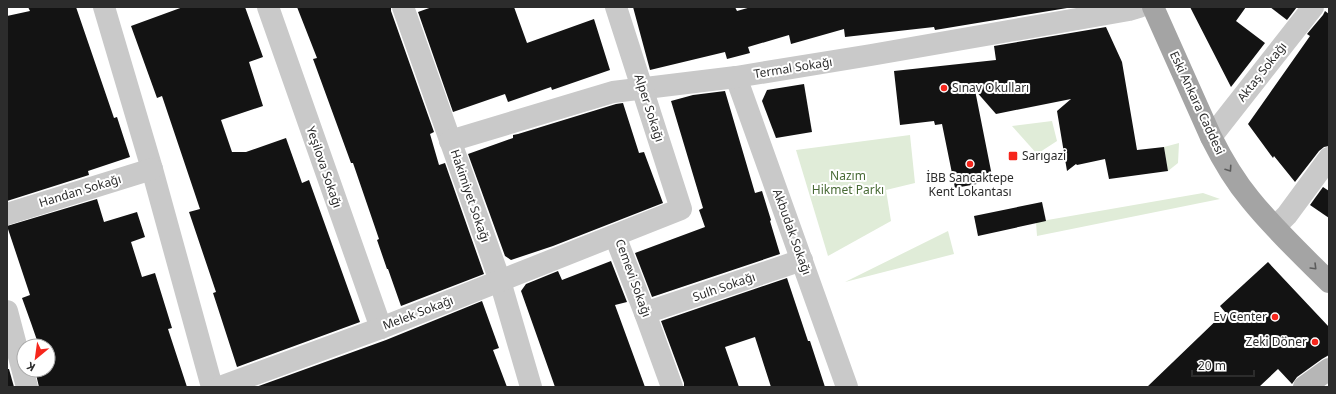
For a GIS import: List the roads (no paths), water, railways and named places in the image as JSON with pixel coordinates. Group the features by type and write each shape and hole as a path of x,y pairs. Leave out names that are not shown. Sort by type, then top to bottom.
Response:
{"main road":[{"name":"Eski Ankara Caddesi","path":"1160,11 1211,137 1220,155 1250,199 1329,282"}],"street":[{"path":"104,7 152,169 212,387"},
{"name":"Yeşilova Sokağı","path":"268,7 381,328"},
{"name":"Hakimiyet Sokağı","path":"403,7 500,281 531,387"},
{"name":"Alper Sokağı","path":"616,7 681,209"},
{"name":"Termal Sokağı","path":"450,141 613,92 736,77 878,54 1130,10 1139,7"},
{"name":"Aktaş Sokağı","path":"1211,137 1313,7"},
{"name":"Akbudak Sokağı","path":"736,77 847,387"},
{"path":"1275,227 1287,215 1329,158"},
{"name":"Handan Sokağı","path":"7,214 152,169"},
{"name":"Cemevi Sokağı","path":"672,387 615,236 681,209"},
{"name":"Melek Sokağı","path":"220,387 381,328 615,236"},
{"name":"Sulh Sokağı","path":"645,313 802,260"},
{"path":"7,311 28,387"},
{"path":"1304,387 1329,369"}],"place":[{"name":"Sınav Okulları","path":"944,88"},
{"name":"Sarıgazi","path":"1013,156"},
{"name":"İBB Sancaktepe Kent Lokantası","path":"970,164"},
{"name":"Ev Center","path":"1275,317"},
{"name":"Zeki Döner","path":"1315,342"}],"park label":[{"name":"Nazım Hikmet Parkı","path":"848,183"}]}
